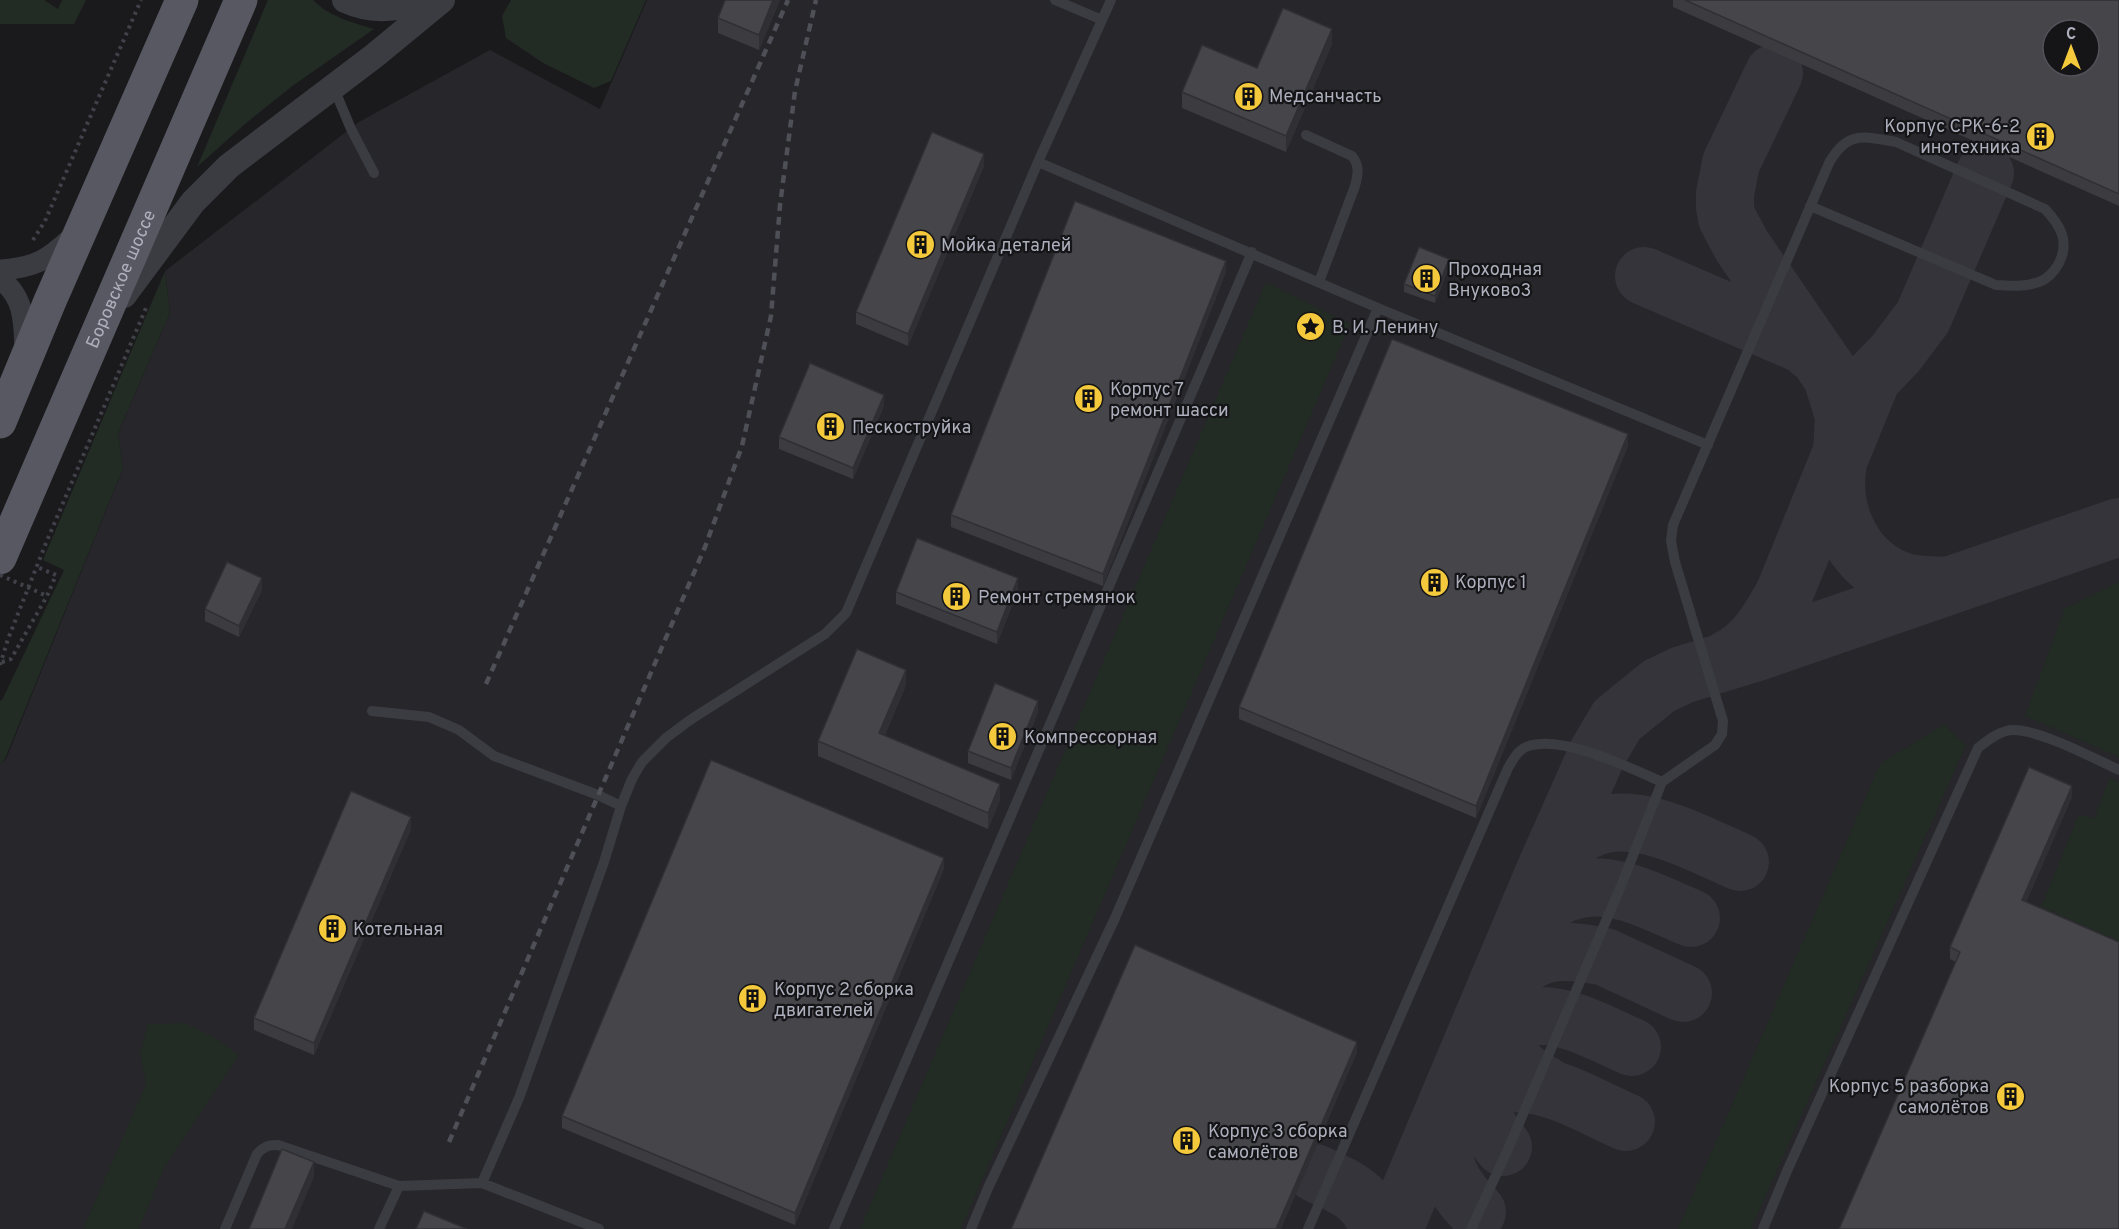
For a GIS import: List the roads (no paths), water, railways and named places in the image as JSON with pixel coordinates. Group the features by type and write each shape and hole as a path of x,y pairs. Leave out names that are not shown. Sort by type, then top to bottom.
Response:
{"main road":[{"path":"0,422 182,0"},
{"name":"Боровское шоссе","path":"0,558 241,0"}],"street":[{"path":"345,0 360,6 381,8 403,6 416,0"},
{"path":"96,334 201,193 236,160 442,0"},
{"path":"0,270 29,267 48,259 83,227"},
{"path":"0,279 18,297 24,334 24,364"}],"lane":[{"path":"1055,0 1102,20"},
{"path":"482,1183 519,1098 632,778 642,762 666,738 690,720 825,634 846,613 1038,162 1111,0"},
{"path":"333,86 351,129 374,173"},
{"path":"1306,135 1352,156 1357,162 1358,170 1355,186 1319,282"},
{"path":"1471,1229 1508,1149 1621,886 1662,782 1705,754 1722,734 1723,721 1675,562 1671,541 1673,525 1810,206 1837,147 1850,139 1871,137 1896,142 2045,209 2056,221 2065,250 2052,274 2039,282 2018,286 1996,285 1810,206"},
{"path":"1038,162 1252,252 1377,308 1708,445"},
{"path":"834,1229 1252,252"},
{"path":"971,1229 988,1188 1120,908 1377,308"},
{"path":"372,711 429,717 459,730 494,756 598,795 621,806"},
{"path":"1763,1229 1978,748 1993,736 2007,730 2020,730 2041,736 2119,770"},
{"path":"1308,1229 1515,756 1525,747 1554,744 1597,754 1662,782"},
{"path":"225,1229 257,1154 266,1146 278,1145 399,1186 482,1183 599,1229"},
{"path":"379,1229 399,1186"}],"railway":[{"path":"486,684 788,0"},
{"path":"449,1142 705,547 742,446 771,316 780,205 795,91 816,0"}],"place":[{"name":"Медсанчасть","path":"1248,96"},
{"name":"Корпус СРК-6-2 инотехника","path":"2041,136"},
{"name":"Мойка деталей","path":"920,245"},
{"name":"Проходная Внуково3","path":"1427,279"},
{"name":"В. И. Ленину","path":"1311,327"},
{"name":"Корпус 7 ремонт шасси","path":"1089,399"},
{"name":"Пескоструйка","path":"831,427"},
{"name":"Корпус 1","path":"1434,582"},
{"name":"Ремонт стремянок","path":"957,597"},
{"name":"Компрессорная","path":"1003,737"},
{"name":"Котельная","path":"332,929"},
{"name":"Корпус 2 сборка двигателей","path":"753,999"},
{"name":"Корпус 5 разборка самолётов","path":"2010,1096"},
{"name":"Корпус 3 сборка самолётов","path":"1187,1141"}]}
